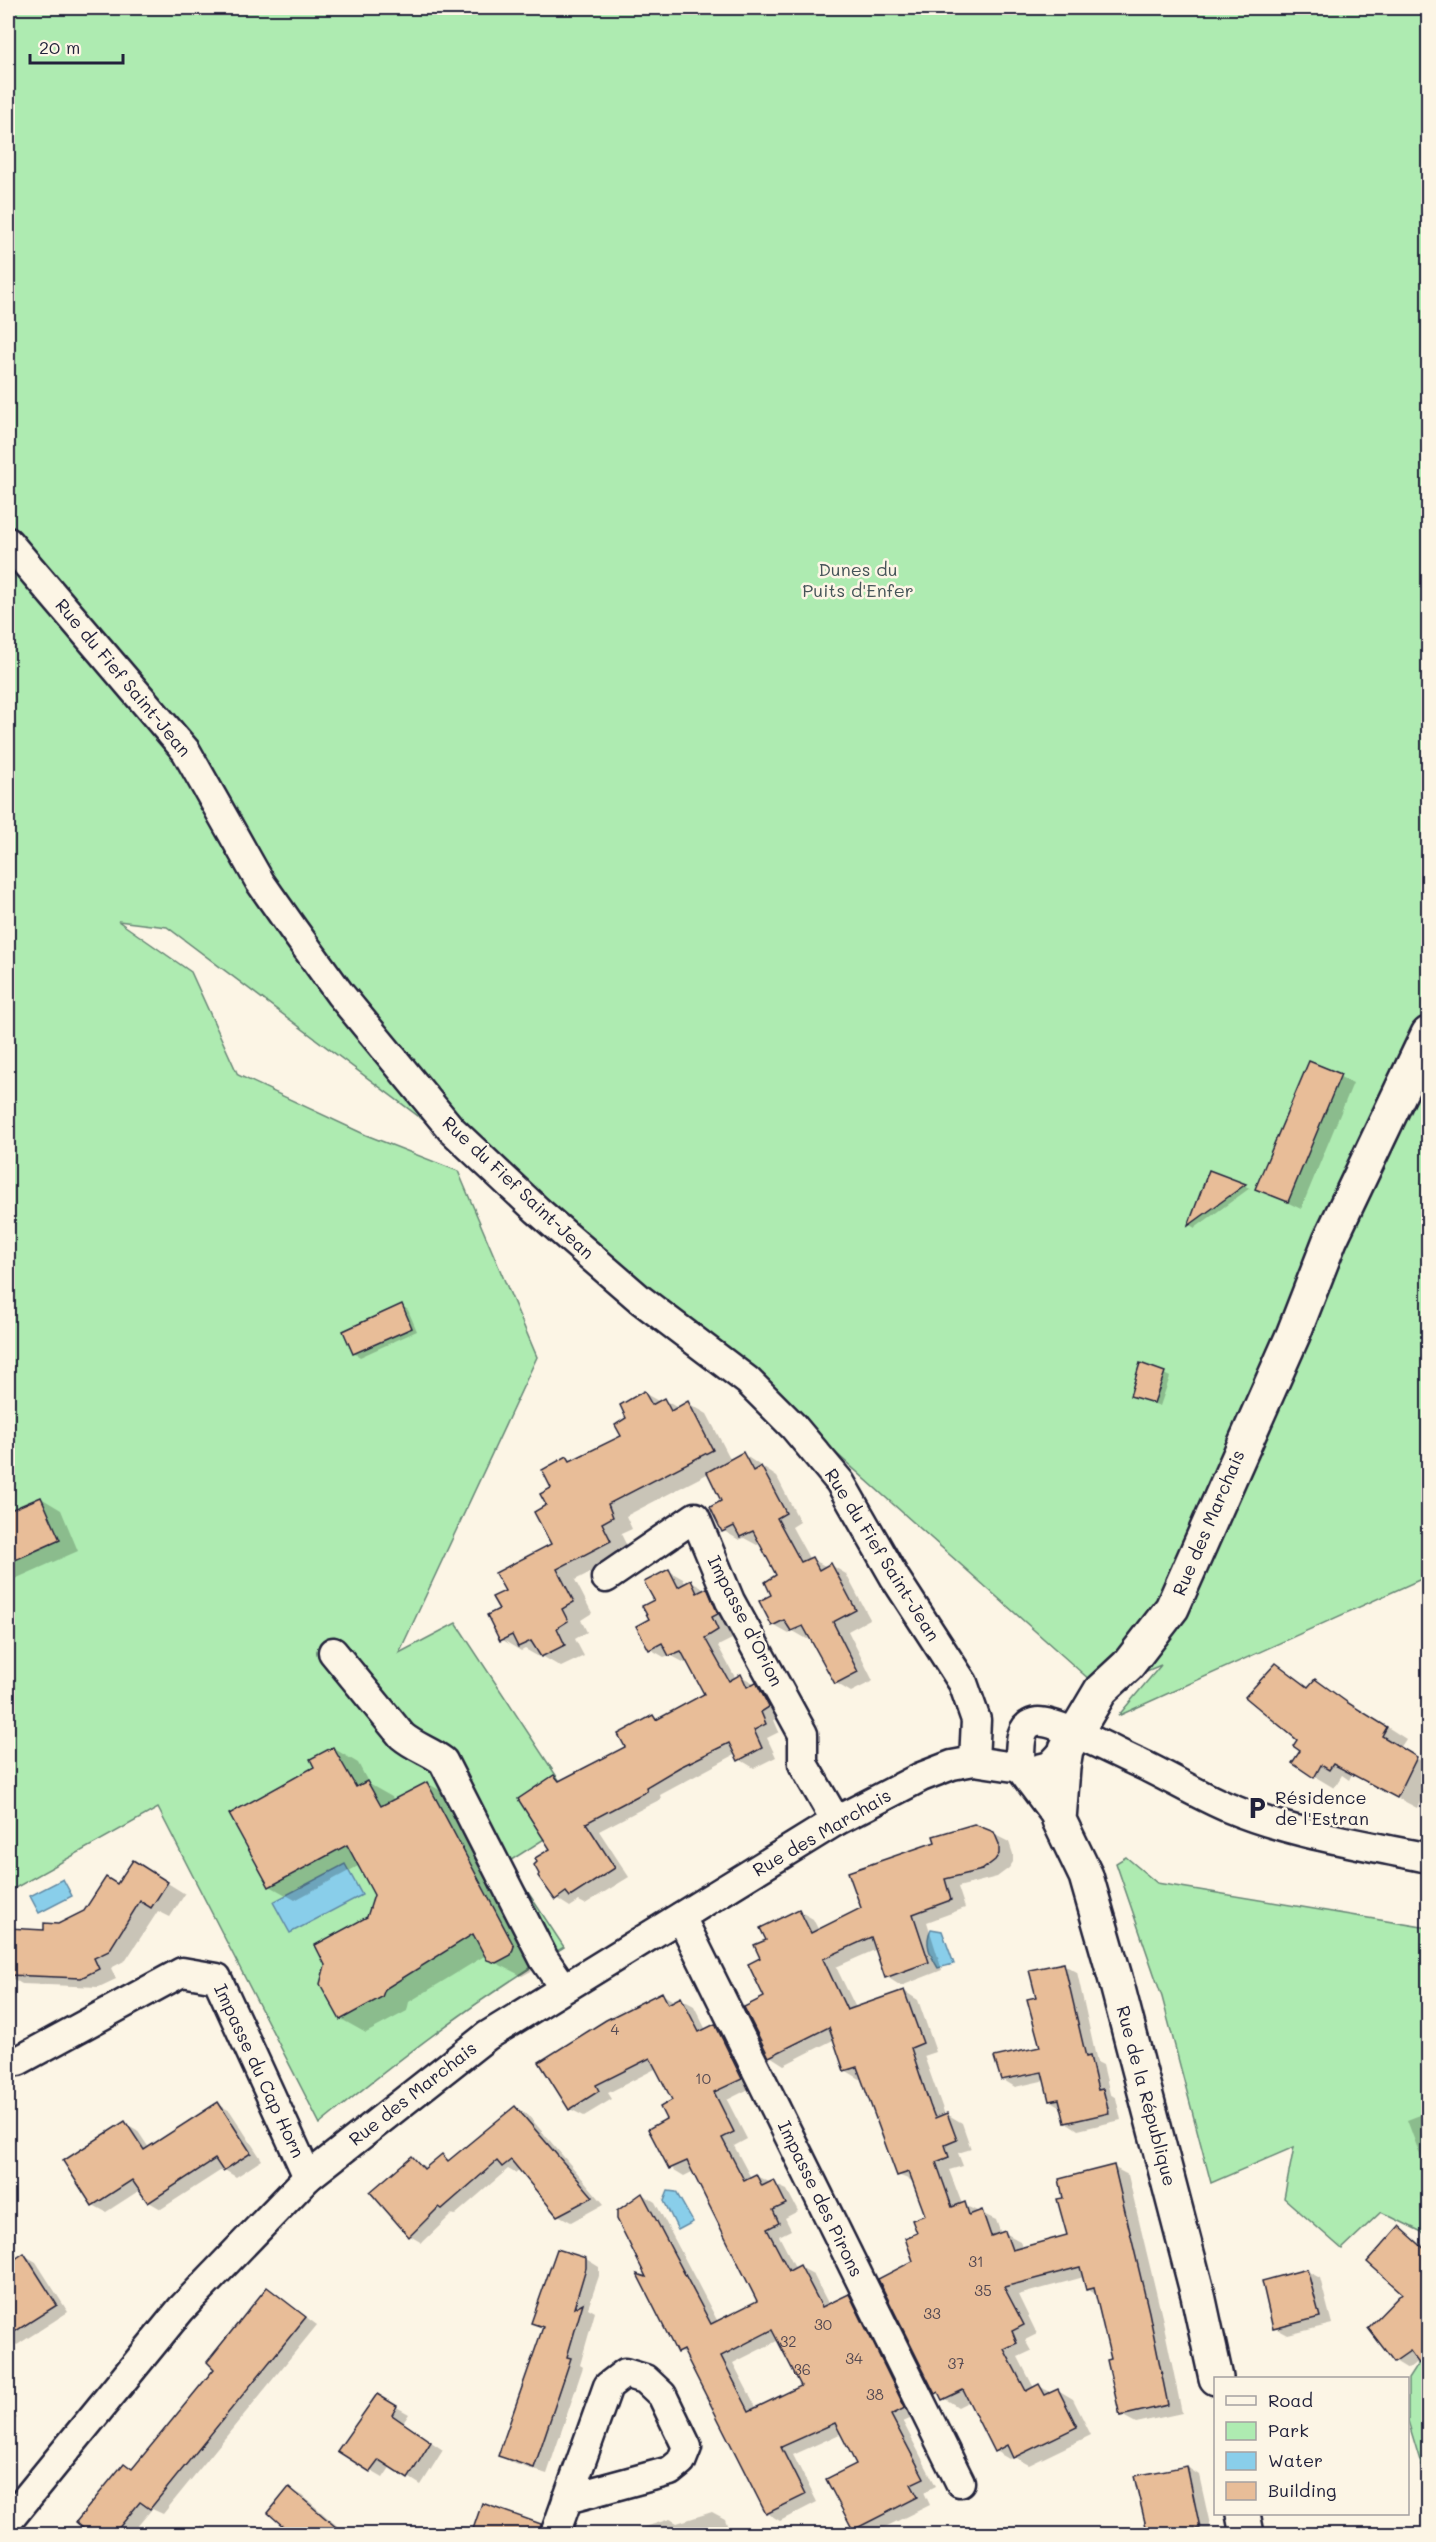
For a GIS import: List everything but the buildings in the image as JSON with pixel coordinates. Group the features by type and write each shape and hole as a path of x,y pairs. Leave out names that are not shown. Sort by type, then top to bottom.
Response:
{"street":[{"name":"Rue du Fief Saint-Jean","path":"8,542 186,751 260,882 340,994 451,1129 537,1210 642,1300 748,1381 793,1426 840,1482 895,1578 963,1683 976,1720 974,1761"},
{"name":"Rue des Marchais","path":"8,2521 181,2309 308,2177 487,2036 836,1821 921,1777 952,1765 974,1761 1034,1770 1050,1766 1071,1742 1101,1690 1128,1665 1172,1608 1293,1335 1330,1240 1428,1034"},
{"name":"Impasse d'Orion","path":"606,1578 695,1517 730,1601 803,1734 803,1764 836,1821"},
{"path":"333,1652 402,1736 413,1746 434,1754 443,1761 544,1959 564,1988"},
{"path":"1020,1768 1022,1734 1028,1726 1038,1721 1055,1725 1071,1742 1175,1780 1228,1808 1276,1824 1428,1858"},
{"path":"1059,1820 1071,1742"},
{"name":"Rue de la République","path":"1020,1768 1059,1820 1086,1876 1115,1977 1195,2283 1216,2377"},
{"name":"Impasse des Pirons","path":"681,1917 960,2482"},
{"name":"Impasse du Cap Horn","path":"8,2058 18,2061 182,1972 217,1978 308,2177"},
{"path":"555,2535 567,2499 608,2386 625,2373 645,2379 662,2395 687,2447 681,2462 670,2471 567,2499"},
{"path":"1243,2515 1247,2535"}],"green space":[{"name":"Dunes du Puits d'Enfer","path":"8,8 1428,8 1428,1576 1118,1716 1161,1665 1101,1690 677,1311 167,927 118,921 191,972 238,1075 366,1135 458,1171 537,1357 399,1653 456,1623 582,1815 508,1862 564,1947 439,2031 320,2124 158,1808 8,1892"},
{"path":"1126,1857 1157,1883 1428,1928 1428,2235 1381,2212 1342,2249 1284,2198 1294,2147 1211,2183 1162,1997 1116,1863"},
{"path":"1428,2348 1428,2469 1424,2474 1409,2424 1409,2377"}],"water":[{"path":"345,1864 362,1895 290,1933 273,1902"},
{"path":"63,1879 72,1896 39,1913 30,1896"},
{"path":"931,1929 942,1931 954,1964 938,1968 929,1949 928,1939"},
{"path":"668,2191 676,2192 693,2222 678,2230 664,2201"}],"place":[{"name":"Résidence de l'Estran","path":"1257,1808"}]}
